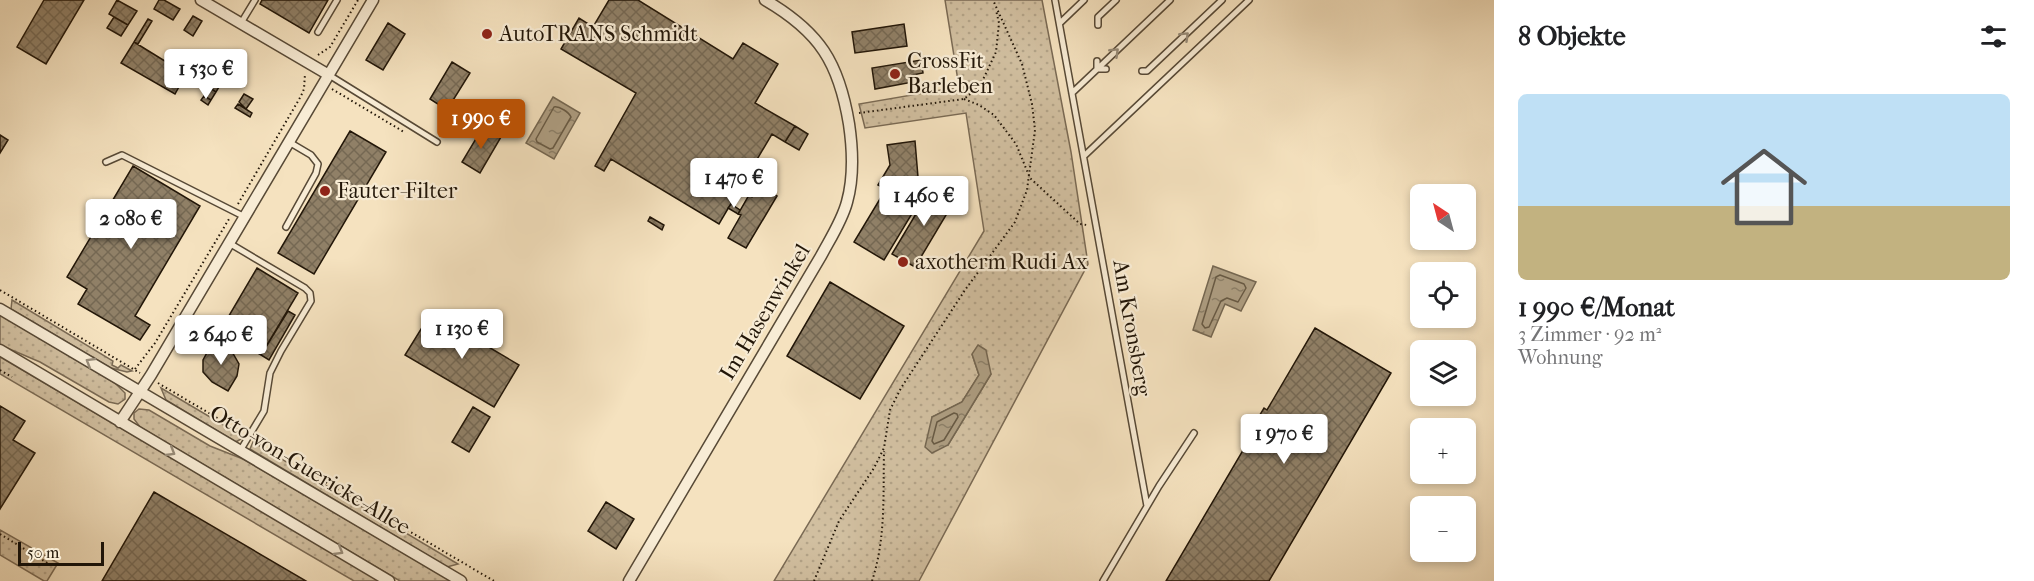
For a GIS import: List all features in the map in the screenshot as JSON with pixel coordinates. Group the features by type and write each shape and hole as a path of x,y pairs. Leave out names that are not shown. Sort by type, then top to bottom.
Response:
{"street":[{"path":"201,0 328,75"},
{"path":"120,422 373,0"},
{"name":"Im Hasenwinkel","path":"629,581 837,226 846,205 852,178 851,139 840,83 827,55 799,23 765,0"},
{"name":"Otto-von-Guericke-Allee","path":"0,309 461,581"},
{"path":"0,350 389,581"}],"lane":[{"path":"241,23 255,0"},
{"path":"318,32 337,0"},
{"name":"Am Kronsberg","path":"1055,0 1147,506"},
{"path":"1060,23 1084,0"},
{"path":"1098,25 1098,17 1116,0"},
{"path":"1072,93 1170,0"},
{"path":"1142,71 1147,71 1222,0"},
{"path":"1084,156 1249,0"},
{"path":"1097,61 1097,69"},
{"path":"1097,69 1106,69"},
{"path":"328,75 437,142"},
{"path":"286,227 316,173 318,164 311,155 289,142"},
{"path":"106,162 122,155 244,217"},
{"path":"229,243 305,288 311,296 311,301 280,351 270,373 264,411 240,451"},
{"path":"1103,581 1147,506 1194,434"}],"path":[{"path":"135,369 155,343 301,96 304,89 305,72 310,63 330,47 358,0"},
{"path":"964,99 980,86 996,52 999,23 993,0"},
{"path":"872,581 880,557 883,535 884,448 890,410 901,388 965,290 1015,222 1030,178 1035,130 1028,81 994,4"},
{"path":"847,114 964,99 980,105 994,115 1016,144 1030,178 1080,224 1096,226"},
{"path":"0,370 12,377"},
{"path":"814,581 839,521 874,468 884,448"},
{"path":"0,534 49,564"}],"shaded area":[{"path":"945,0 1042,0 1071,152 1088,264 919,581 774,581 984,231 966,113 865,128 859,104 959,87","holes":["972,354 991,374 948,445 932,417 962,402 979,375"]},
{"path":"12,300 113,361 112,365 118,368 121,365 132,371 111,368 11,309"},
{"path":"0,315 115,383 125,393 125,399 118,404 109,402 40,362 0,345"},
{"path":"0,357 380,581 354,581 0,374"},
{"path":"161,388 244,437 236,442 166,400"},
{"path":"139,409 149,410 210,446 243,459 451,581 400,581 140,427 134,419 134,413"},
{"path":"253,442 458,564 447,567 250,449"},
{"path":"0,530 58,563 47,581 0,555"}],"water":[{"path":"553,97 580,113 554,159 526,143"},
{"path":"1213,266 1256,282 1241,311 1225,304 1211,337 1193,330"},
{"path":"978,345 986,350 991,374 948,445 932,453 925,447 932,417 962,402 979,375 972,354"}],"building":[{"path":"44,0 84,0 46,64 17,47"},
{"path":"117,0 137,11 128,25 109,14"},
{"path":"159,0 164,0 180,9 173,20 154,9"},
{"path":"262,0 328,0 309,33 260,4"},
{"path":"609,0 638,0 733,59 743,43 778,64 755,103 795,126 785,142 772,134 719,224 611,159 604,171 595,166 636,93 561,49 579,18 593,27"},
{"path":"193,16 202,21 193,36 184,30"},
{"path":"114,17 128,25 121,36 107,28"},
{"path":"148,19 152,21 138,44 134,42"},
{"path":"388,23 405,34 383,70 366,60"},
{"path":"904,24 907,46 855,53 852,32"},
{"path":"134,42 186,74 175,94 121,63"},
{"path":"214,54 232,65 216,92 198,81"},
{"name":"CrossFit Barleben","path":"921,60 923,73 912,75 913,82 875,89 872,68"},
{"path":"452,62 470,73 447,110 430,99"},
{"path":"209,87 216,92 211,100 204,96"},
{"path":"244,94 253,99 246,109 239,102"},
{"path":"204,96 211,100 208,105 201,100"},
{"path":"469,102 475,106 469,117 462,113"},
{"path":"238,104 252,113 250,117 235,108"},
{"path":"795,126 808,134 799,150 785,142"},
{"path":"483,127 501,137 480,173 462,162"},
{"path":"350,131 386,152 314,274 278,253"},
{"path":"0,135 8,140 0,153"},
{"path":"915,141 918,177 923,179 920,183 928,187 884,260 854,242 886,189 878,185 890,165 887,145"},
{"path":"133,166 200,206 135,316 150,325 140,340 78,304 87,289 67,277"},
{"path":"758,185 777,196 746,248 728,238 741,215 738,214 749,195 752,197"},
{"path":"932,187 955,200 915,267 892,254"},
{"path":"731,204 740,210 738,214 728,208"},
{"path":"650,217 664,225 662,230 648,221"},
{"path":"257,268 298,293 261,355 220,331"},
{"path":"830,282 904,326 860,399 787,356"},
{"path":"288,311 295,315 269,360 261,355"},
{"path":"431,313 519,365 494,407 405,355"},
{"path":"1315,328 1391,373 1269,581 1166,581 1255,430 1252,428 1264,408 1267,410"},
{"path":"214,340 231,350 239,364 237,376 228,391 212,382 203,372 203,360"},
{"path":"0,406 25,421 13,440 35,453 0,509"},
{"path":"473,407 490,417 469,452 452,442"},
{"path":"154,492 306,581 102,581"},
{"path":"606,502 634,519 616,549 588,531"}],"place":[{"name":"AutoTRANS Schmidt","path":"487,34"},
{"name":"CrossFit Barleben","path":"895,74"},
{"name":"Fauter-Filter","path":"325,191"},
{"name":"axotherm Rudi Ax","path":"903,262"}]}
